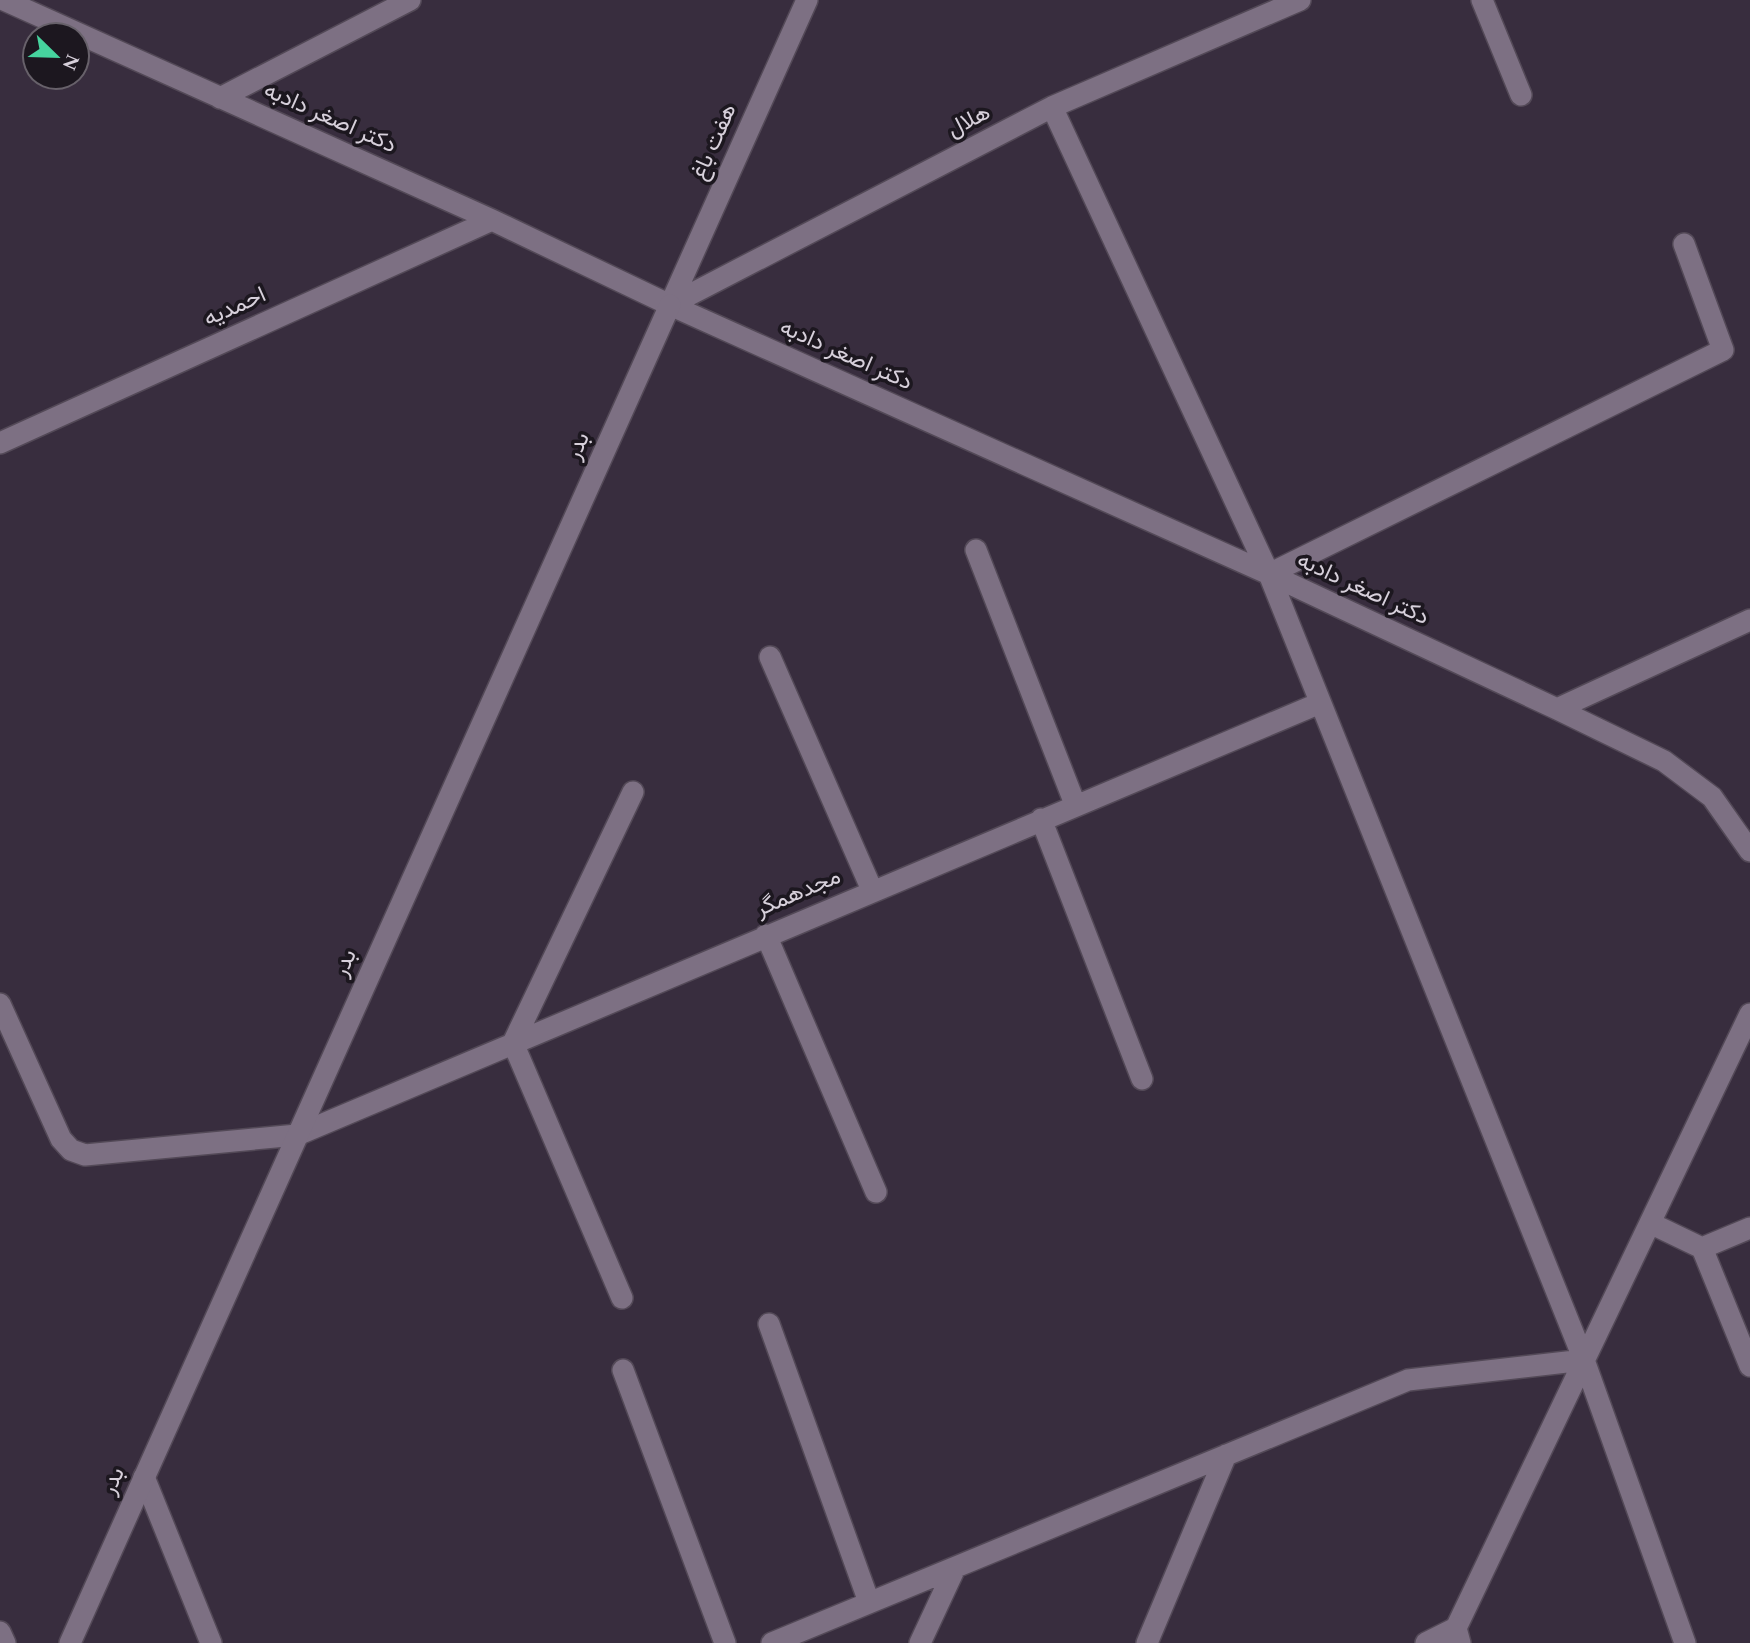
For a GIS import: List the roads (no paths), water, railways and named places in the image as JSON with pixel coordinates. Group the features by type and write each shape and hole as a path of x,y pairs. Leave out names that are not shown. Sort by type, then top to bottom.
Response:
{"street":[{"name":"دکتر اصغر دادبه","path":"4,0 492,220 670,305 1269,574 1664,761 1712,797 1750,851"},
{"path":"220,97 410,0"},
{"name":"هفت باغ","path":"670,305 807,0"},
{"name":"هلال","path":"670,305 1052,107 1300,0"},
{"path":"1482,0 1521,95"},
{"path":"1052,107 1269,574 1584,1360 1685,1643"},
{"name":"احمدیه","path":"0,443 492,220"},
{"path":"1269,574 1723,350 1684,244"},
{"name":"بدر","path":"69,1643 670,305"},
{"path":"976,550 1075,804"},
{"path":"1557,709 1750,620"},
{"path":"770,657 872,890"},
{"name":"مجدهمگر","path":"0,1004 61,1139 71,1150 85,1154 297,1135 1075,804 1320,703"},
{"path":"622,1298 513,1043 633,792"},
{"path":"1041,819 1142,1079"},
{"path":"766,935 876,1192"},
{"path":"1426,1643 1458,1635 1584,1360 1750,1014"},
{"path":"1650,1223 1702,1248 1750,1366"},
{"path":"1702,1248 1750,1228"},
{"path":"769,1324 869,1602"},
{"path":"772,1643 1408,1380 1584,1360"},
{"path":"623,1370 725,1643"},
{"path":"1147,1643 1226,1455"},
{"path":"144,1477 211,1643"},
{"path":"920,1643 954,1567"},
{"path":"0,1632 5,1643"}]}
